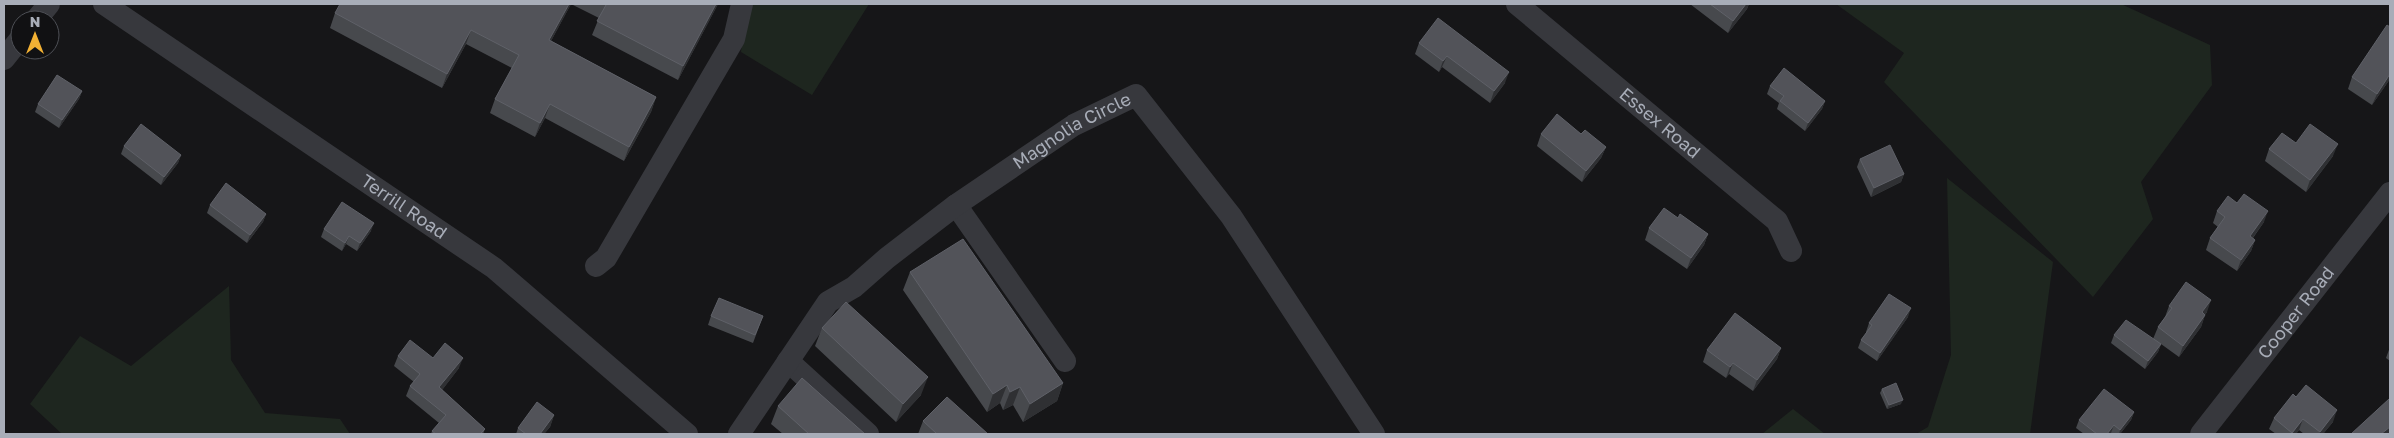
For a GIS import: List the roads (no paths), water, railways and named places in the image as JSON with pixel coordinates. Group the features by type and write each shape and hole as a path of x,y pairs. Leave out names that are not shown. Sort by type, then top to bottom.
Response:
{"street":[{"path":"596,266 606,258 734,39 742,4"},
{"name":"Essex Road","path":"1517,4 1777,221 1791,251"},
{"name":"Terrill Road","path":"110,5 494,268 687,434"},
{"name":"Magnolia Circle","path":"739,434 828,302 854,287 887,258 956,205 1074,125 1136,95 1231,216 1374,434"},
{"name":"Cooper Road","path":"2201,434 2390,193"},
{"path":"956,205 1065,361"},
{"path":"788,361 868,434"}]}
